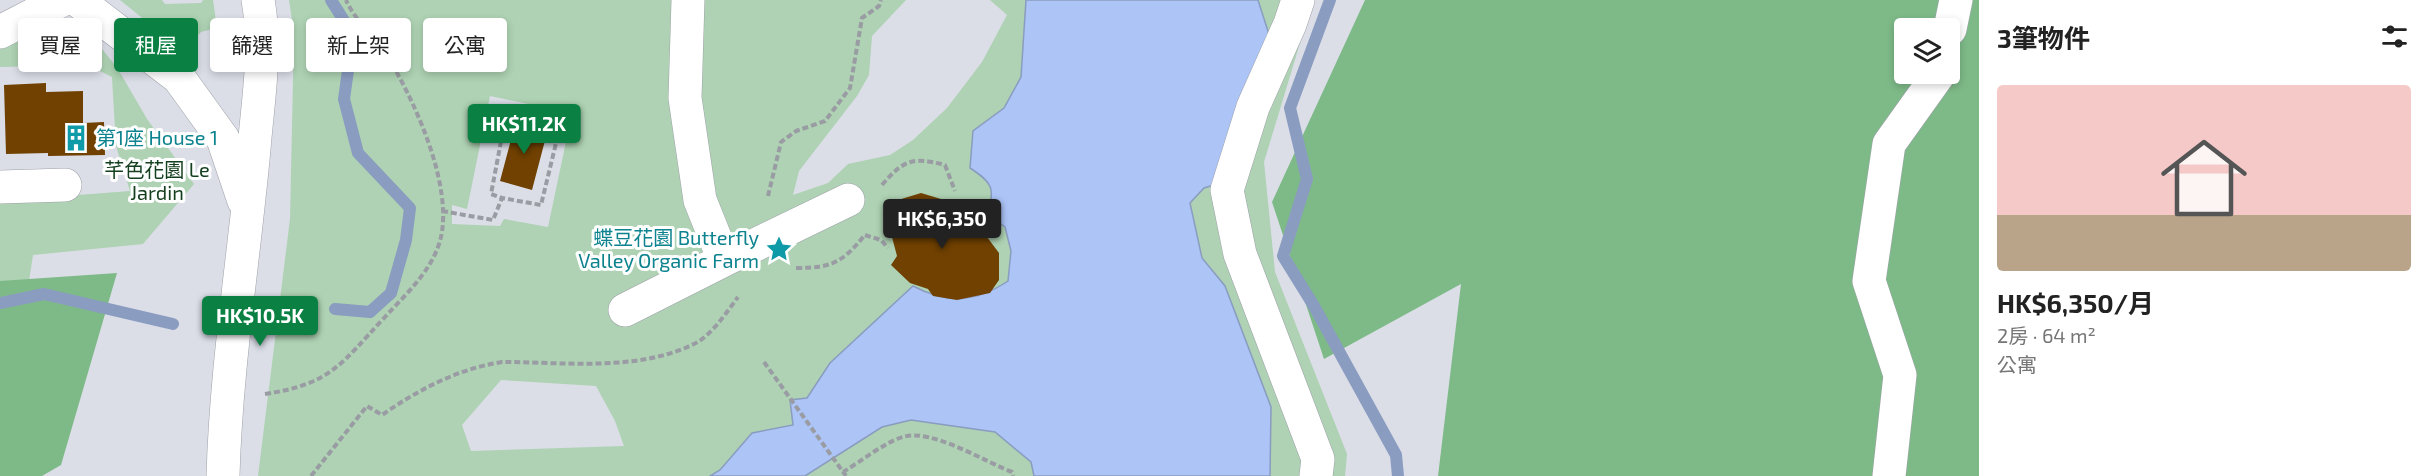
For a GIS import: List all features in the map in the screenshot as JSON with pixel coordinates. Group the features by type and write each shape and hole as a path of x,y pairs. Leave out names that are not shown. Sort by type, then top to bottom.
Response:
{"street":[{"path":"9,22 62,0"},
{"path":"77,0 179,78 223,139 248,214"},
{"path":"222,476 224,428 248,214 264,33 258,0"},
{"path":"688,0 685,98 700,200 724,260"},
{"path":"1298,0 1290,24 1253,107 1227,190 1240,254 1318,459 1316,476"},
{"path":"1952,18 1956,0"},
{"path":"1889,476 1900,375 1869,282 1889,144 1932,84"},
{"path":"0,187 65,185"},
{"path":"625,310 848,200"}],"path":[{"path":"262,395 296,390 316,382 340,366 425,273 440,240 442,210 439,179 418,117 384,52 346,0"},
{"path":"769,238 766,204 781,142 796,131 825,121 850,88 862,18 879,6 881,0"},
{"path":"507,110 549,120 558,135 541,205 502,198 491,194 507,110"},
{"path":"442,210 493,220 502,198"},
{"path":"866,235 881,240 888,248"},
{"path":"764,362 844,474 904,436 928,437 939,441 1012,472 1013,476"}],"green space":[{"path":"120,0 162,0 165,4 201,3 203,0 213,0 216,18 210,18 210,30 198,35 198,18 142,18"},
{"name":"蝶豆花園 Butterfly Valley Organic Farm","path":"289,0 906,0 872,36 869,75 857,96 799,171 793,195 828,183 848,164 890,155 913,140 947,108 982,62 1007,15 990,0 1313,0 1264,162 1275,272 1347,454 1345,476 258,476 290,219 294,18 292,18","holes":["490,96 572,113 548,227 504,219 500,226 452,224 452,205 467,209","501,380 596,386 615,421 624,446 471,451 462,425"]},
{"path":"1365,0 1979,0 1979,476 1438,476 1461,284 1324,359 1272,202"},
{"name":"芊色花園 Le Jardin","path":"57,11 66,18 46,18"},
{"name":"芊色花園 Le Jardin","path":"18,36 18,67 0,67 0,48"},
{"name":"芊色花園 Le Jardin","path":"102,49 114,64 114,72 120,72 147,119 194,184 143,244 33,255 25,307 0,409 0,201 130,191 116,146 112,77 102,72"},
{"path":"117,273 61,465 42,476 0,476 0,281"}],"water":[{"path":"1026,0 1258,0 1274,50 1227,181 1204,188 1190,203 1202,258 1225,286 1271,407 1270,476 1034,476 1031,462 995,432 911,420 882,427 805,476 710,476 720,470 752,433 793,425 790,400 807,398 830,363 913,286 938,296 961,298 984,294 1008,281 1011,251 1005,227 988,215 990,187 984,178 970,168 973,131 1004,108 1021,77"}],"building":[{"path":"46,83 46,92 83,91 83,123 104,122 105,155 6,154 4,85"},
{"path":"516,121 548,129 532,190 500,181"},
{"path":"921,193 941,199 976,232 984,233 999,253 999,280 990,293 957,300 933,296 928,289 910,283 891,265 897,256 888,222 898,200"}],"waterway":[{"path":"331,0 353,35 344,99 358,153 410,208 406,240 391,293 370,312 335,309"},
{"path":"1330,0 1290,108 1307,179 1283,256 1314,306 1396,455 1398,476"},
{"path":"0,303 44,294 173,324"}],"place":[{"name":"第1座 House 1","path":"76,138"},
{"name":"蝶豆花園 Butterfly Valley Organic Farm","path":"779,249"}]}
